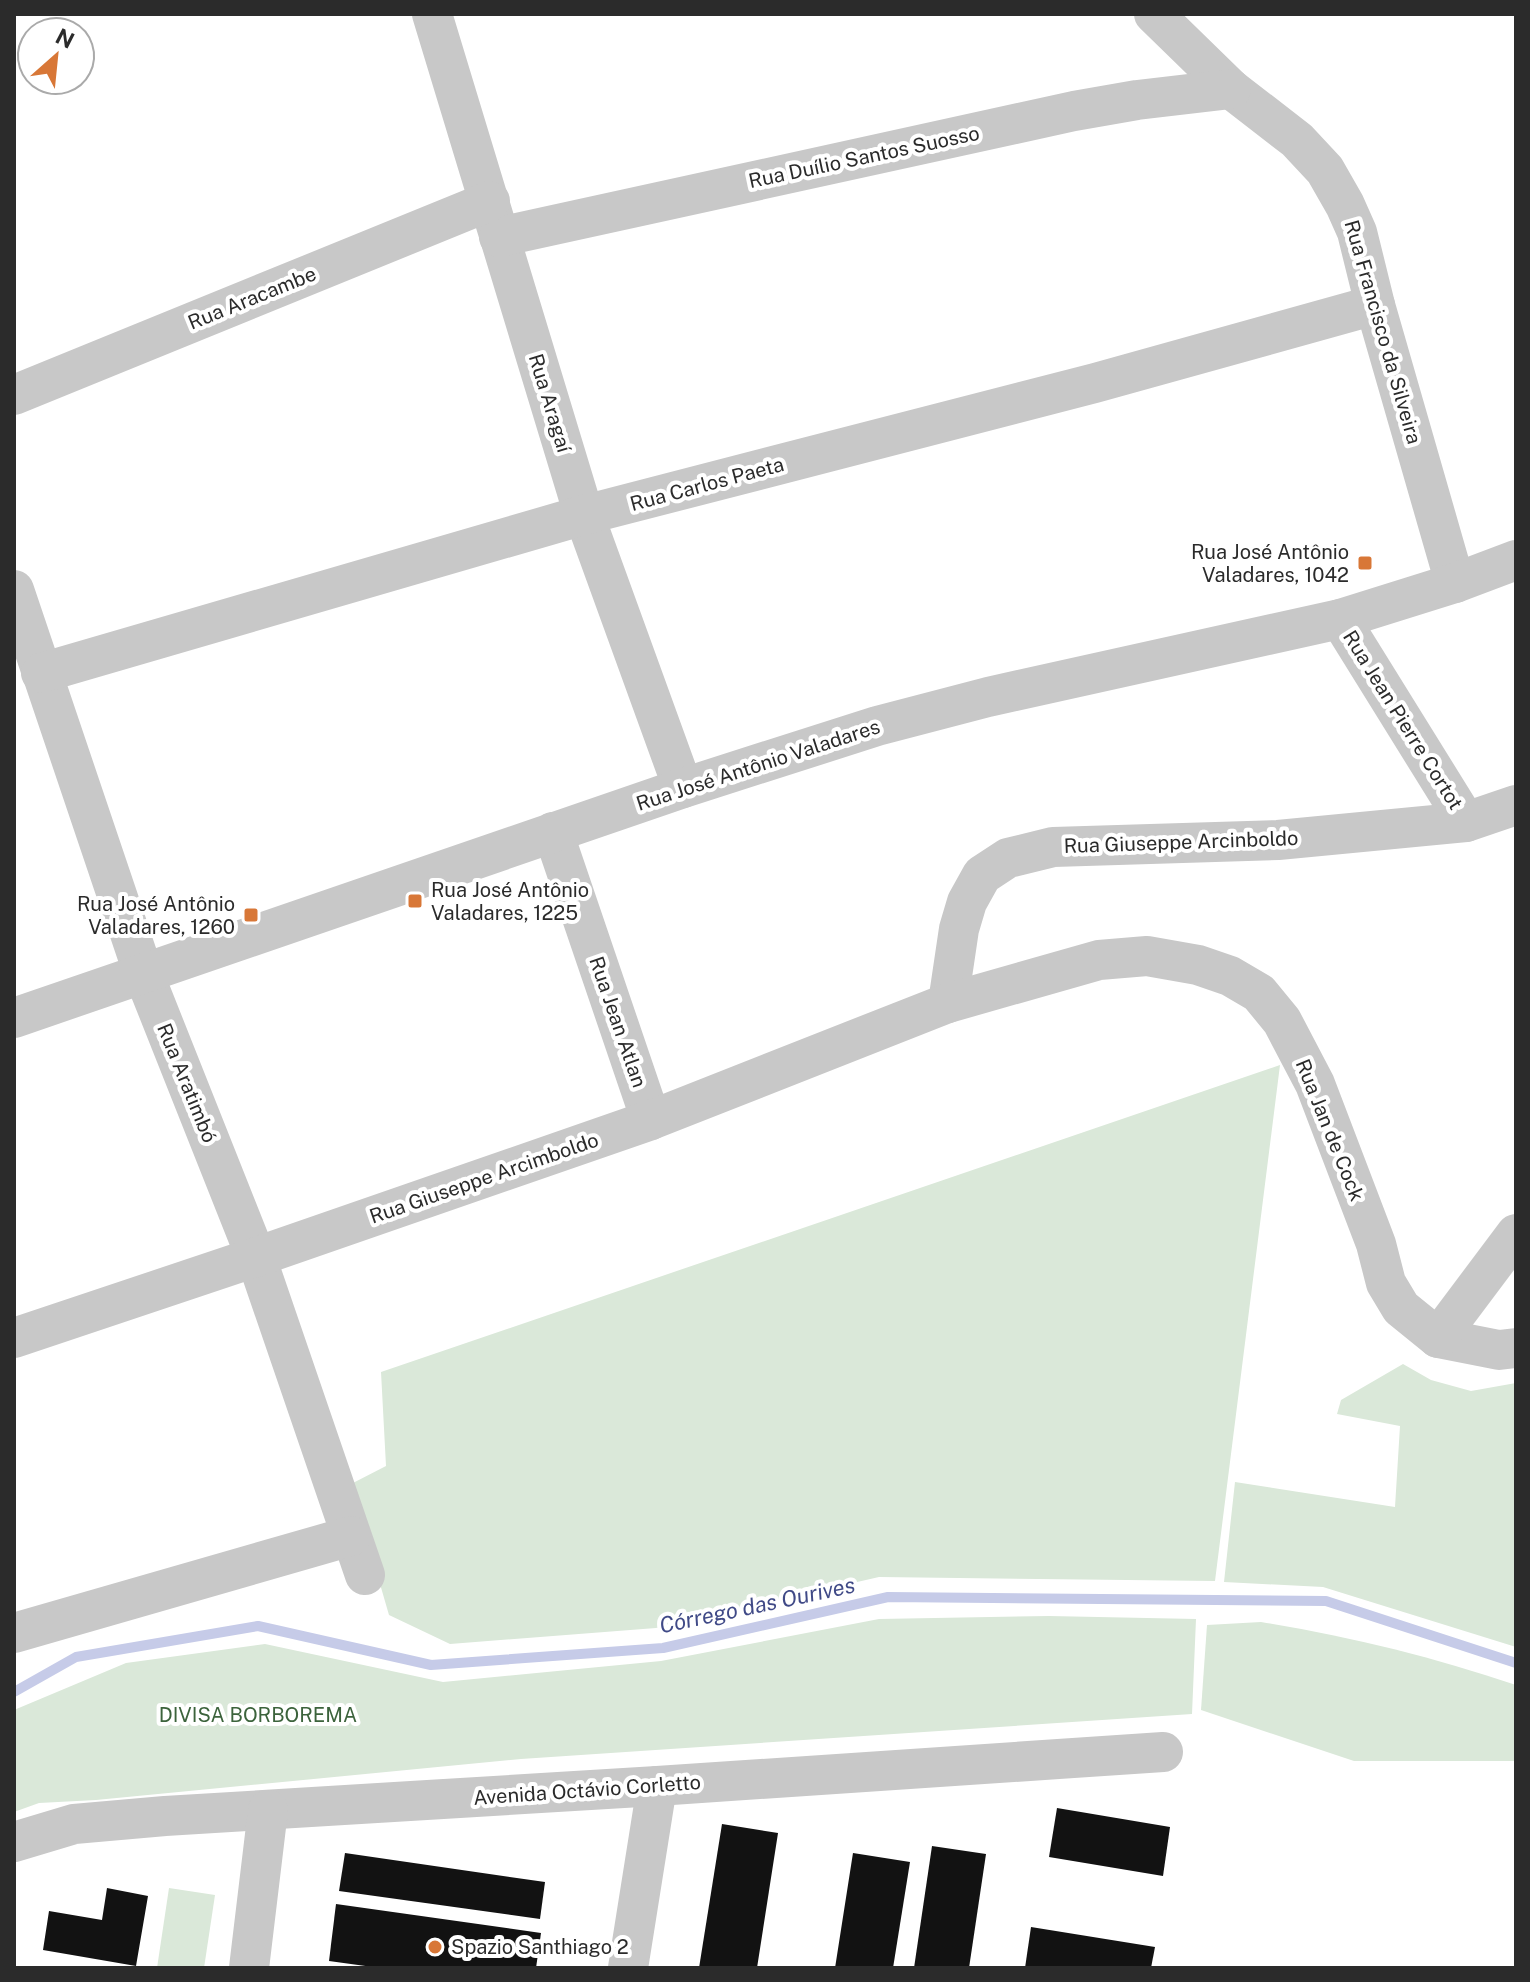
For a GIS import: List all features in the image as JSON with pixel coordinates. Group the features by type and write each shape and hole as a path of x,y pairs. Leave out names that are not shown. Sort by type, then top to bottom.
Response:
{"street":[{"name":"Rua Aragaí","path":"432,14 584,515 683,788"},
{"name":"Rua Francisco da Silveira","path":"1154,14 1231,89 1297,140 1325,170 1345,205 1357,232 1455,583"},
{"name":"Rua Duílio Santos Suosso","path":"494,219 1074,111 1231,89"},
{"name":"Rua Aracambe","path":"14,395 494,219"},
{"name":"Rua Carlos Paeta","path":"41,673 584,515 1080,387 1375,305"},
{"name":"Rua José Antônio Valadares","path":"14,1018 683,788 877,726 988,697 1340,619 1455,583 1516,560"},
{"name":"Rua Aratimbó","path":"14,590 144,975 256,1257 365,1575"},
{"name":"Rua Jean Pierre Cortot","path":"1340,619 1466,822"},
{"name":"Rua Giuseppe Arcinboldo","path":"948,1003 959,929 967,902 982,875 1008,858 1053,847 1278,840 1466,822 1516,805"},
{"name":"Rua Jean Atlan","path":"553,832 651,1120"},
{"name":"Rua Jan de Cock","path":"948,1003 1099,960 1147,956 1198,965 1230,976 1259,993 1282,1021 1315,1084 1376,1244 1386,1283 1401,1308 1438,1338"},
{"name":"Rua Giuseppe Arcimboldo","path":"14,1338 651,1120 948,1003"},
{"path":"1516,1234 1438,1338 1499,1350 1516,1348"},
{"path":"14,1633 351,1536"},
{"name":"Avenida Octávio Corletto","path":"14,1842 74,1824 165,1816 1163,1752"},
{"path":"628,1968 657,1786"},
{"path":"249,1968 268,1810"}],"green space":[{"path":"1280,1065 1215,1581 879,1577 656,1628 450,1644 389,1615 351,1484 386,1466 381,1372"},
{"path":"1403,1364 1431,1380 1471,1391 1516,1383 1516,1647 1323,1587 1224,1582 1235,1482 1395,1507 1400,1426 1337,1414 1341,1400"},
{"name":"DIVISA BORBOREMA","path":"1049,1616 1196,1619 1192,1714 521,1759 39,1803 14,1812 14,1710 126,1663 265,1644 443,1682 661,1661 879,1619"},
{"path":"1261,1622 1390,1648 1516,1685 1516,1761 1354,1761 1201,1710 1207,1625"},
{"path":"169,1888 215,1895 204,1968 157,1968"}],"building":[{"path":"1057,1808 1170,1827 1163,1876 1049,1857"},
{"path":"722,1824 778,1833 757,1968 699,1968"},
{"path":"932,1846 986,1854 969,1968 914,1968"},
{"path":"345,1853 545,1882 540,1919 339,1891"},
{"path":"853,1853 910,1862 893,1968 835,1968"},
{"path":"107,1888 148,1896 136,1966 43,1950 49,1911 102,1920"},
{"name":"Spazio Santhiago 2","path":"336,1904 541,1933 536,1968 380,1968 329,1961"},
{"path":"1031,1927 1155,1947 1151,1968 1025,1968"}],"waterway":[{"name":"Córrego das Ourives","path":"14,1692 76,1657 258,1626 431,1665 663,1648 888,1597 1326,1601 1516,1663"}],"place":[{"name":"Rua José Antônio Valadares, 1042","path":"1365,563"},
{"name":"Rua José Antônio Valadares, 1225","path":"415,901"},
{"name":"Rua José Antônio Valadares, 1260","path":"251,915"},
{"name":"Spazio Santhiago 2","path":"435,1947"}]}
